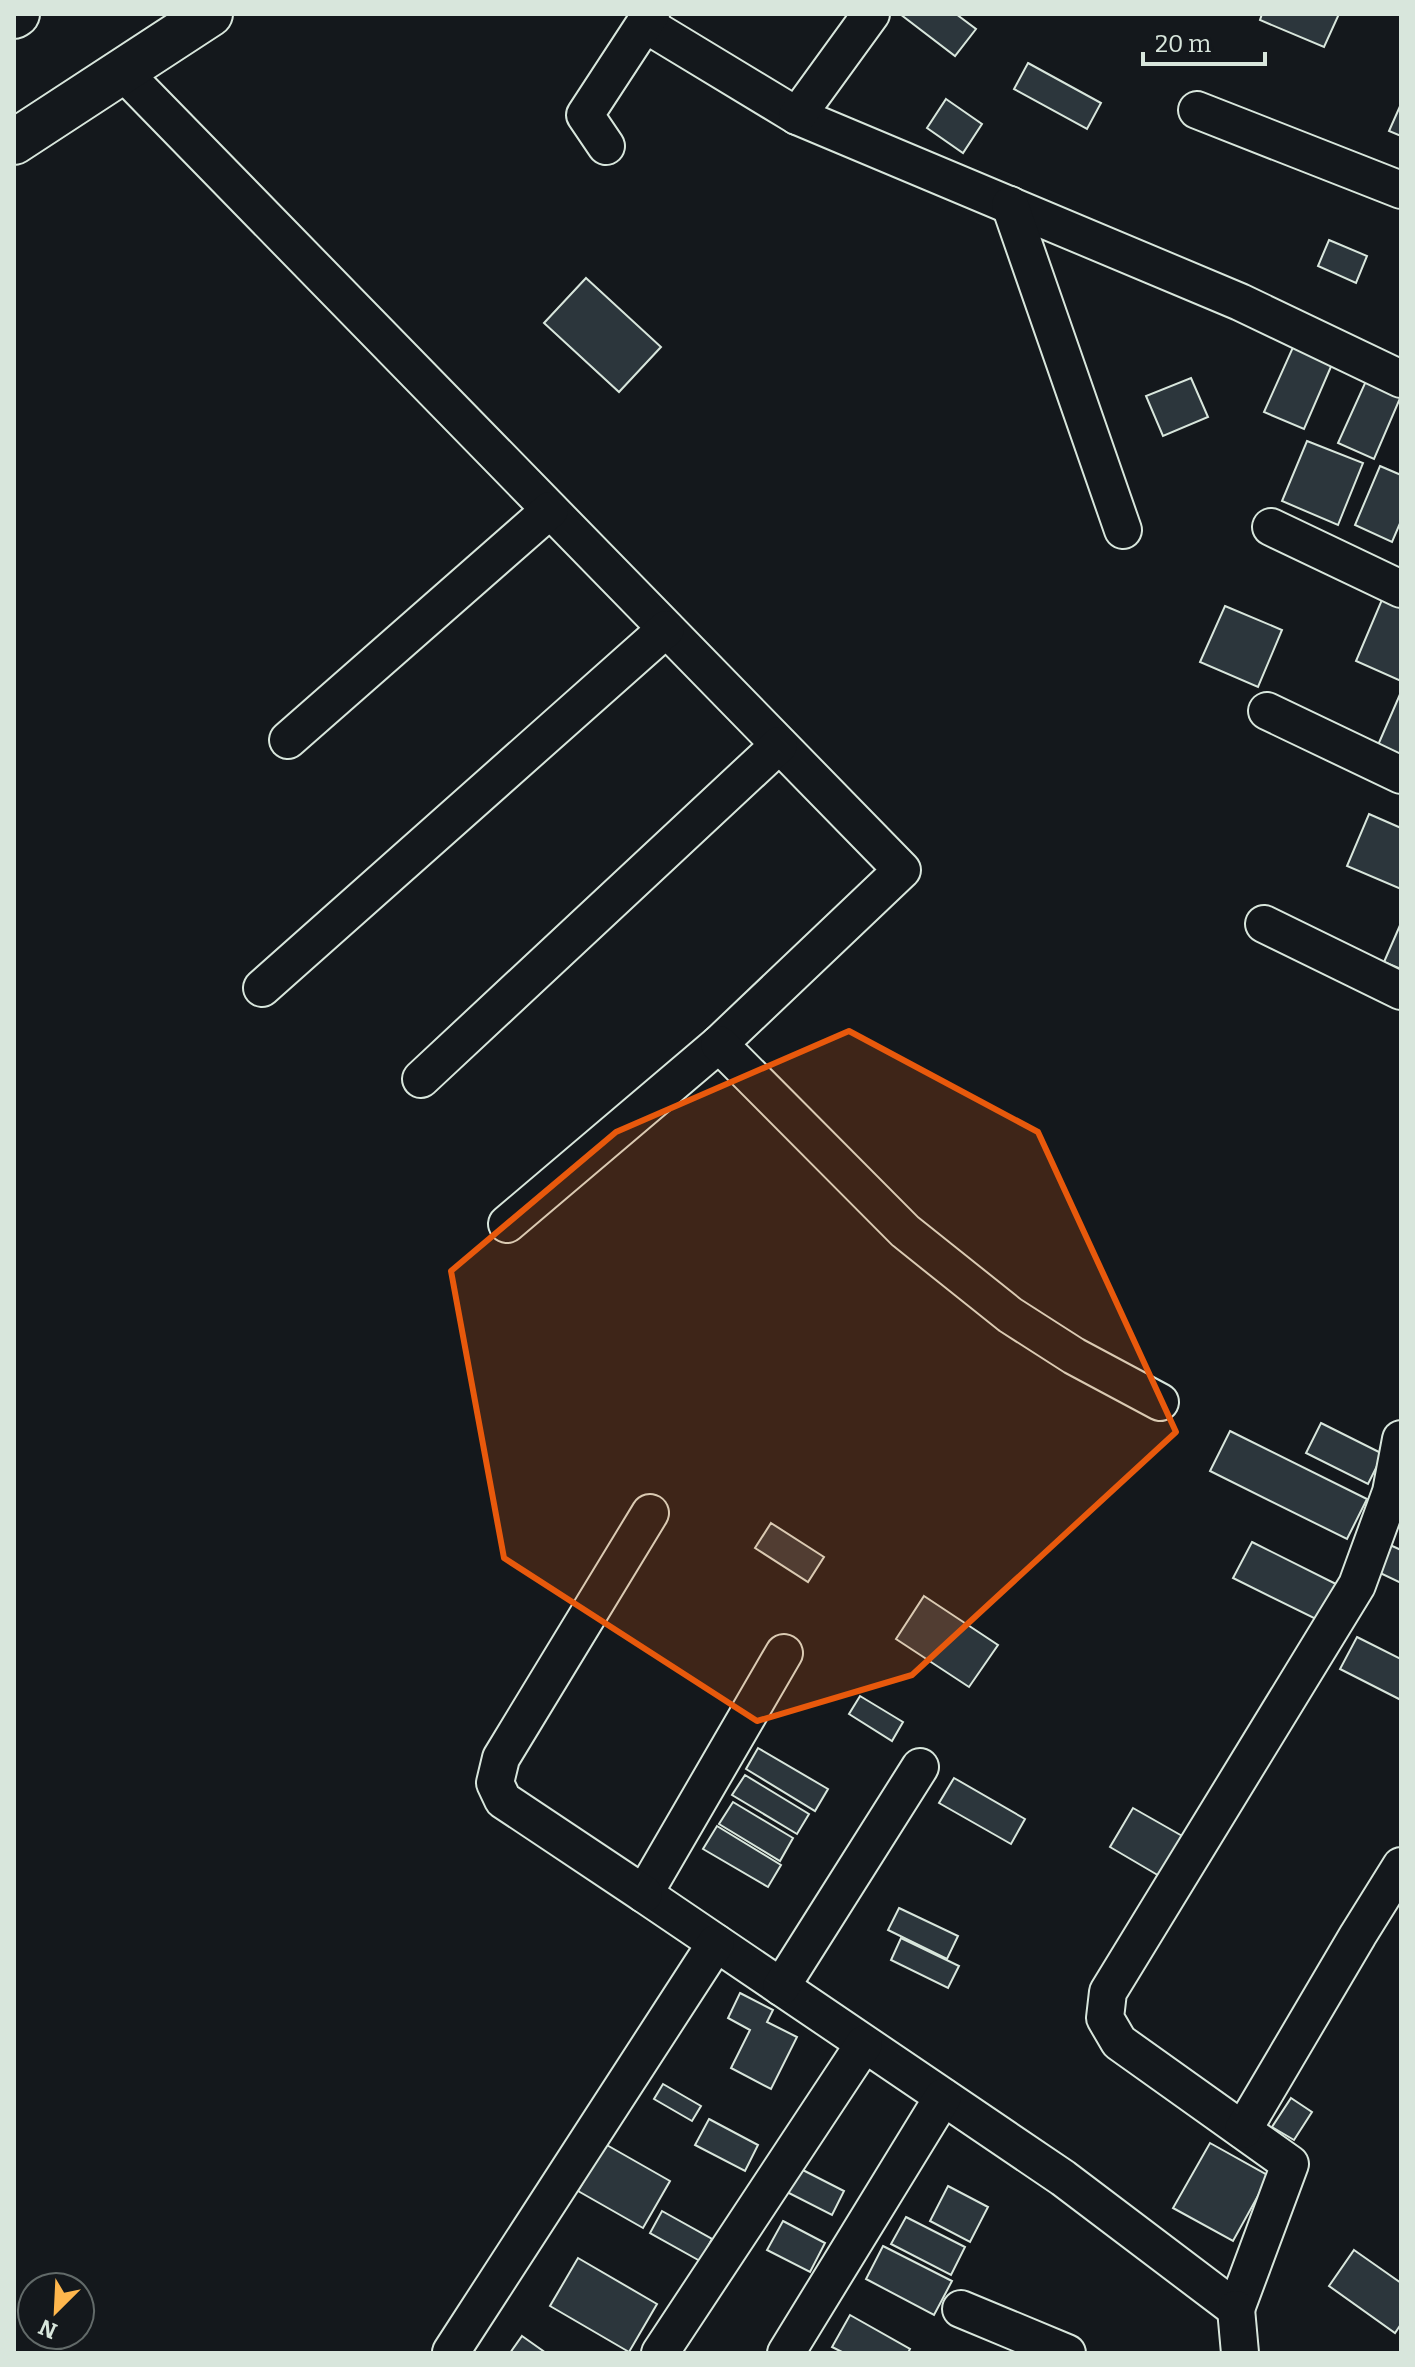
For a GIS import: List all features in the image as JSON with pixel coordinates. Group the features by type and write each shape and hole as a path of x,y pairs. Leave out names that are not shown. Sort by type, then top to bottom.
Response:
{"street":[{"path":"14,142 210,14"},
{"path":"797,116 871,14"},
{"path":"606,146 585,115 648,19 797,116 1240,302 1401,379"},
{"path":"123,72 902,870 719,1044 507,1224"},
{"path":"1197,110 1401,190"},
{"path":"1010,205 1123,530"},
{"path":"288,740 550,510"},
{"path":"1271,527 1401,589"},
{"path":"262,988 666,629"},
{"path":"1267,711 1401,775"},
{"path":"421,1079 779,745"},
{"path":"1264,924 1401,991"},
{"path":"719,1044 905,1231 1010,1315 1074,1356 1160,1402"},
{"path":"1240,2353 1236,2309 1290,2164 1119,2042 1105,2018 1108,1992 1357,1585 1391,1492 1401,1439"},
{"path":"650,1513 501,1758 495,1783 503,1800 1063,2178 1236,2309"},
{"path":"644,1894 784,1653"},
{"path":"781,1987 920,1767"},
{"path":"1243,2130 1401,1866"},
{"path":"451,2352 716,1943"},
{"path":"660,2353 864,2044"},
{"path":"786,2353 943,2097"},
{"path":"961,2309 1067,2353"}],"highlighted area":[{"path":"849,1031 1038,1132 1176,1432 912,1675 757,1721 504,1558 451,1271 616,1132"}],"building":[{"path":"900,14 956,14 976,29 955,56"},
{"path":"1262,14 1339,14 1324,47 1260,20"},
{"path":"1028,63 1101,103 1087,129 1014,89"},
{"path":"946,99 982,124 963,153 927,128"},
{"path":"1401,104 1401,136 1389,131"},
{"path":"1329,240 1367,256 1356,283 1318,266"},
{"path":"586,278 661,347 619,392 544,323"},
{"path":"1294,345 1333,362 1304,429 1264,412"},
{"path":"1191,378 1208,417 1163,436 1146,396"},
{"path":"1366,381 1401,396 1374,459 1338,443"},
{"path":"1307,441 1363,463 1338,525 1282,501"},
{"path":"1380,466 1401,475 1401,521 1392,542 1355,525"},
{"path":"1384,595 1401,602 1401,681 1356,661"},
{"path":"1225,606 1282,630 1258,687 1200,662"},
{"path":"1401,692 1401,755 1378,745"},
{"path":"1369,814 1401,828 1401,889 1347,866"},
{"path":"1401,923 1401,969 1384,962"},
{"path":"1321,1423 1383,1454 1368,1484 1306,1453"},
{"path":"1230,1431 1367,1499 1347,1539 1210,1471"},
{"path":"771,1523 824,1557 808,1582 755,1548"},
{"path":"1252,1542 1342,1587 1324,1623 1233,1578"},
{"path":"1390,1545 1401,1550 1401,1583 1378,1572"},
{"path":"924,1596 998,1645 969,1687 896,1639"},
{"path":"1357,1637 1401,1659 1401,1700 1340,1669"},
{"path":"860,1696 903,1722 892,1741 849,1714"},
{"path":"758,1748 828,1789 815,1811 746,1769"},
{"path":"745,1775 809,1814 797,1834 732,1795"},
{"path":"954,1778 1025,1819 1011,1844 939,1803"},
{"path":"733,1802 793,1838 780,1861 719,1824"},
{"path":"1133,1808 1184,1837 1161,1877 1110,1847"},
{"path":"717,1826 781,1865 768,1887 703,1849"},
{"path":"899,1908 958,1936 947,1959 888,1930"},
{"path":"901,1938 959,1966 948,1988 891,1960"},
{"path":"740,1993 773,2010 767,2022 797,2037 771,2089 731,2068 750,2030 728,2018"},
{"path":"663,2084 701,2106 692,2121 654,2099"},
{"path":"1291,2098 1312,2112 1294,2140 1272,2127"},
{"path":"709,2119 758,2145 745,2171 695,2145"},
{"path":"1210,2143 1269,2176 1233,2241 1173,2208"},
{"path":"605,2144 670,2181 643,2228 578,2191"},
{"path":"793,2165 844,2191 832,2215 781,2189"},
{"path":"948,2186 988,2207 970,2242 930,2221"},
{"path":"662,2211 712,2239 700,2261 650,2233"},
{"path":"906,2217 965,2247 951,2275 891,2244"},
{"path":"783,2221 825,2243 810,2272 767,2250"},
{"path":"883,2246 952,2281 934,2315 866,2279"},
{"path":"1354,2250 1401,2283 1401,2324 1395,2333 1329,2286"},
{"path":"578,2258 657,2304 629,2352 550,2306"},
{"path":"850,2315 910,2349 908,2353 844,2353 832,2347"},
{"path":"522,2336 546,2353 510,2353"}]}
